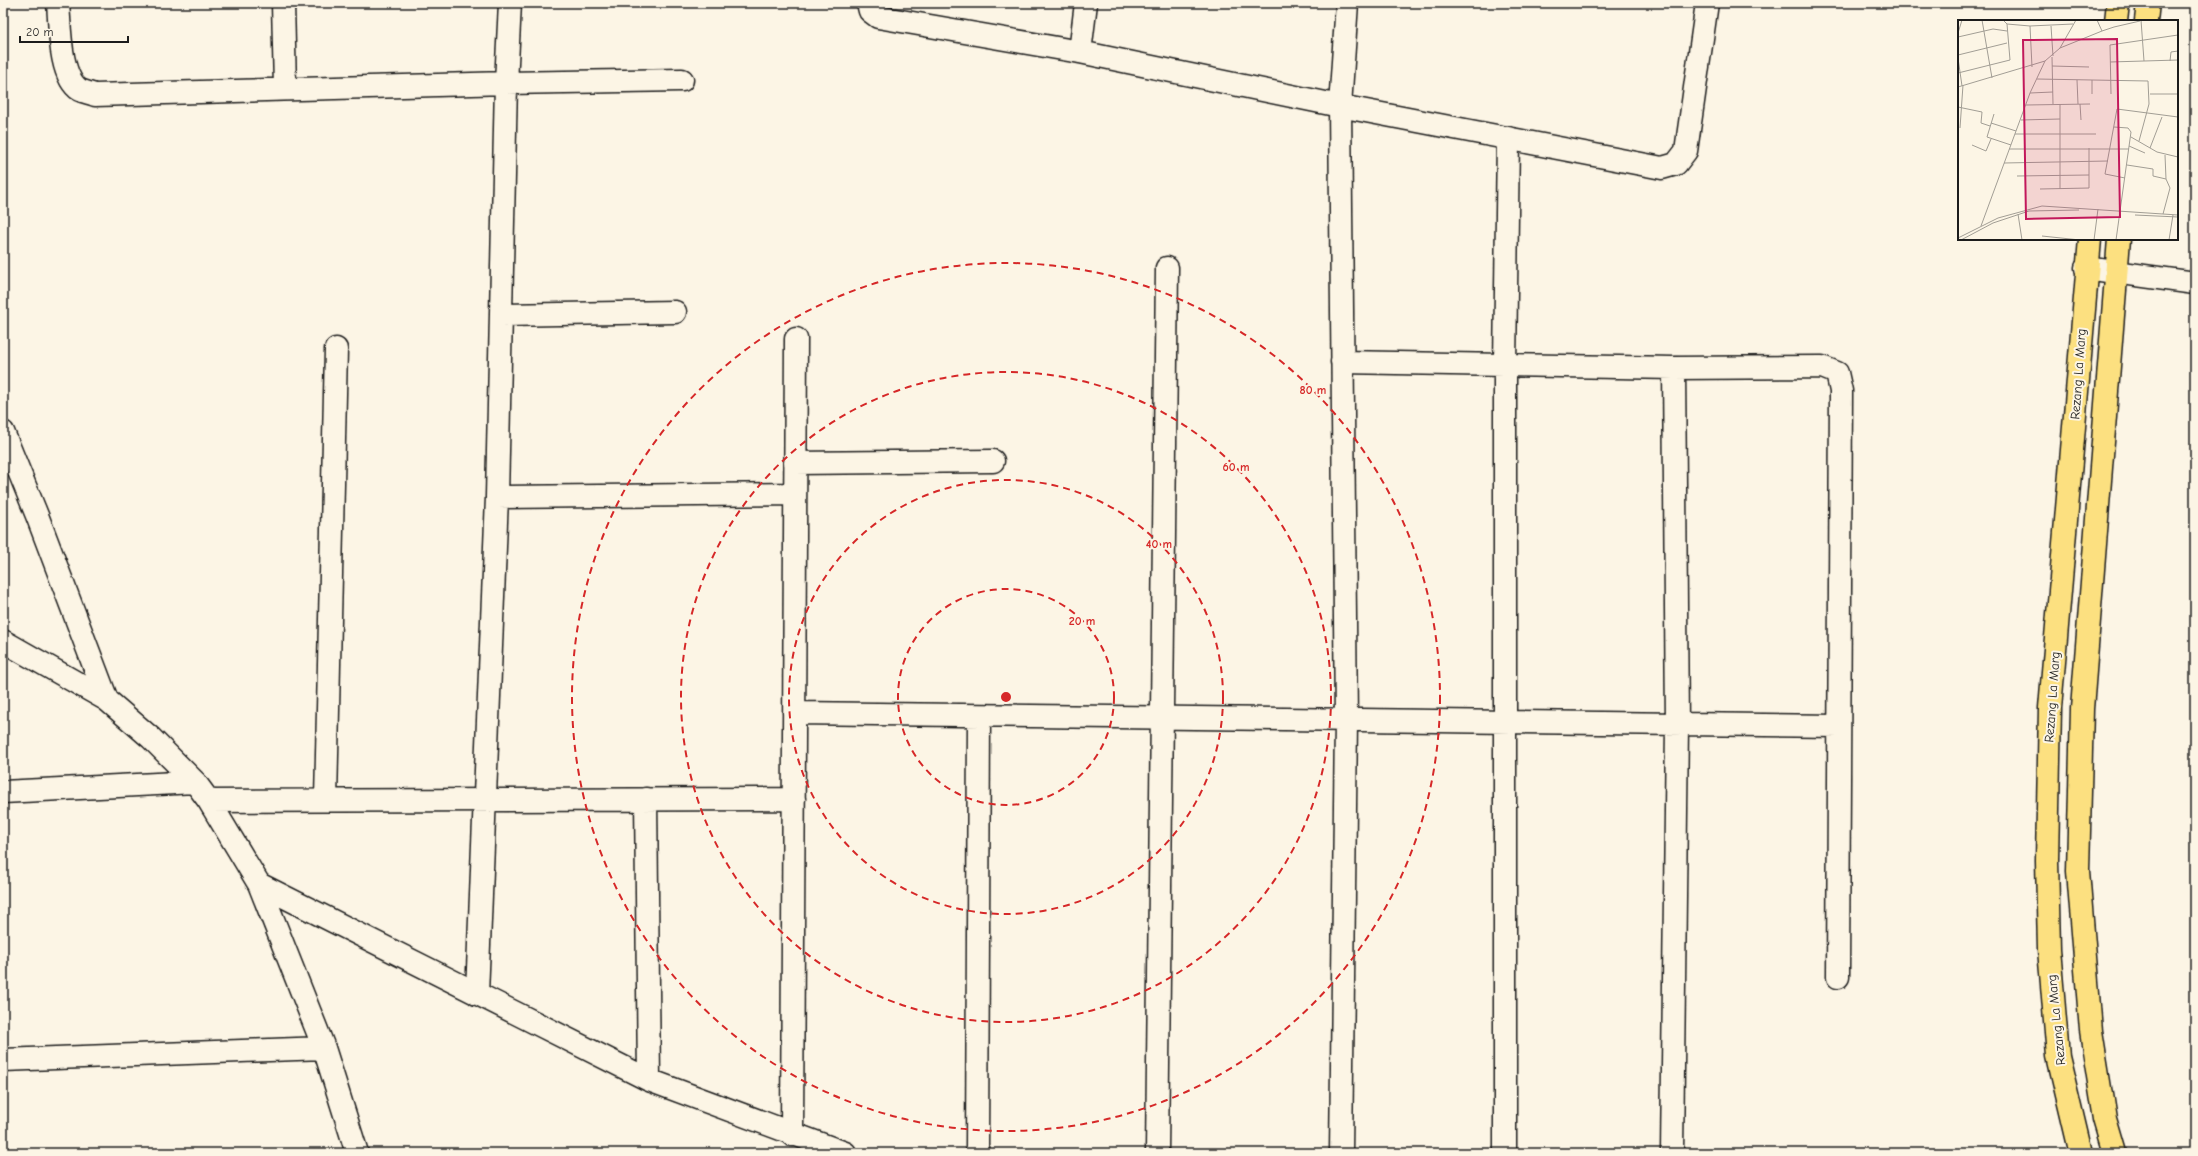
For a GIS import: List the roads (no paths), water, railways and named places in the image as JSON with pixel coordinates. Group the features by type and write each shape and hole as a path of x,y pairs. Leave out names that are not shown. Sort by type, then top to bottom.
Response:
{"main road":[{"path":"2116,20 2118,3"},
{"path":"2146,20 2148,3"},
{"name":"Rezang La Marg","path":"2081,1153 2058,1056 2049,949 2047,860 2050,708 2086,268 2090,240"},
{"path":"2114,1153 2105,1119 2091,1031 2078,871 2082,709 2115,271 2119,240"}],"street":[{"path":"58,3 64,67 71,80 79,90 95,95 285,88 682,80"},
{"path":"283,3 285,88"},
{"path":"477,994 497,498 506,83 510,3"},
{"path":"868,3 870,11 878,17 1080,52 1340,106 1662,168 1676,164 1686,151 1707,3"},
{"path":"1080,52 1086,3"},
{"path":"1341,1153 1346,720 1340,106 1347,3"},
{"path":"1505,1153 1505,366 1508,138"},
{"path":"1157,1153 1167,268"},
{"path":"2086,268 2195,283"},
{"path":"502,314 675,312"},
{"path":"792,1135 796,339"},
{"path":"326,800 336,349"},
{"path":"1342,362 1674,368 1822,367 1837,373 1841,391 1838,977"},
{"path":"1672,1153 1677,724 1674,368"},
{"path":"3,432 38,518 107,700"},
{"path":"795,463 993,461"},
{"path":"497,498 795,494"},
{"path":"3,641 107,700 151,738 195,782 209,801 259,884 324,1048 357,1153"},
{"path":"794,713 1839,726"},
{"path":"977,1153 979,716"},
{"path":"3,792 195,782"},
{"path":"646,799 649,1080"},
{"path":"209,801 794,799"},
{"path":"259,884 649,1080 792,1135 845,1153"},
{"path":"3,1060 324,1048"}]}
